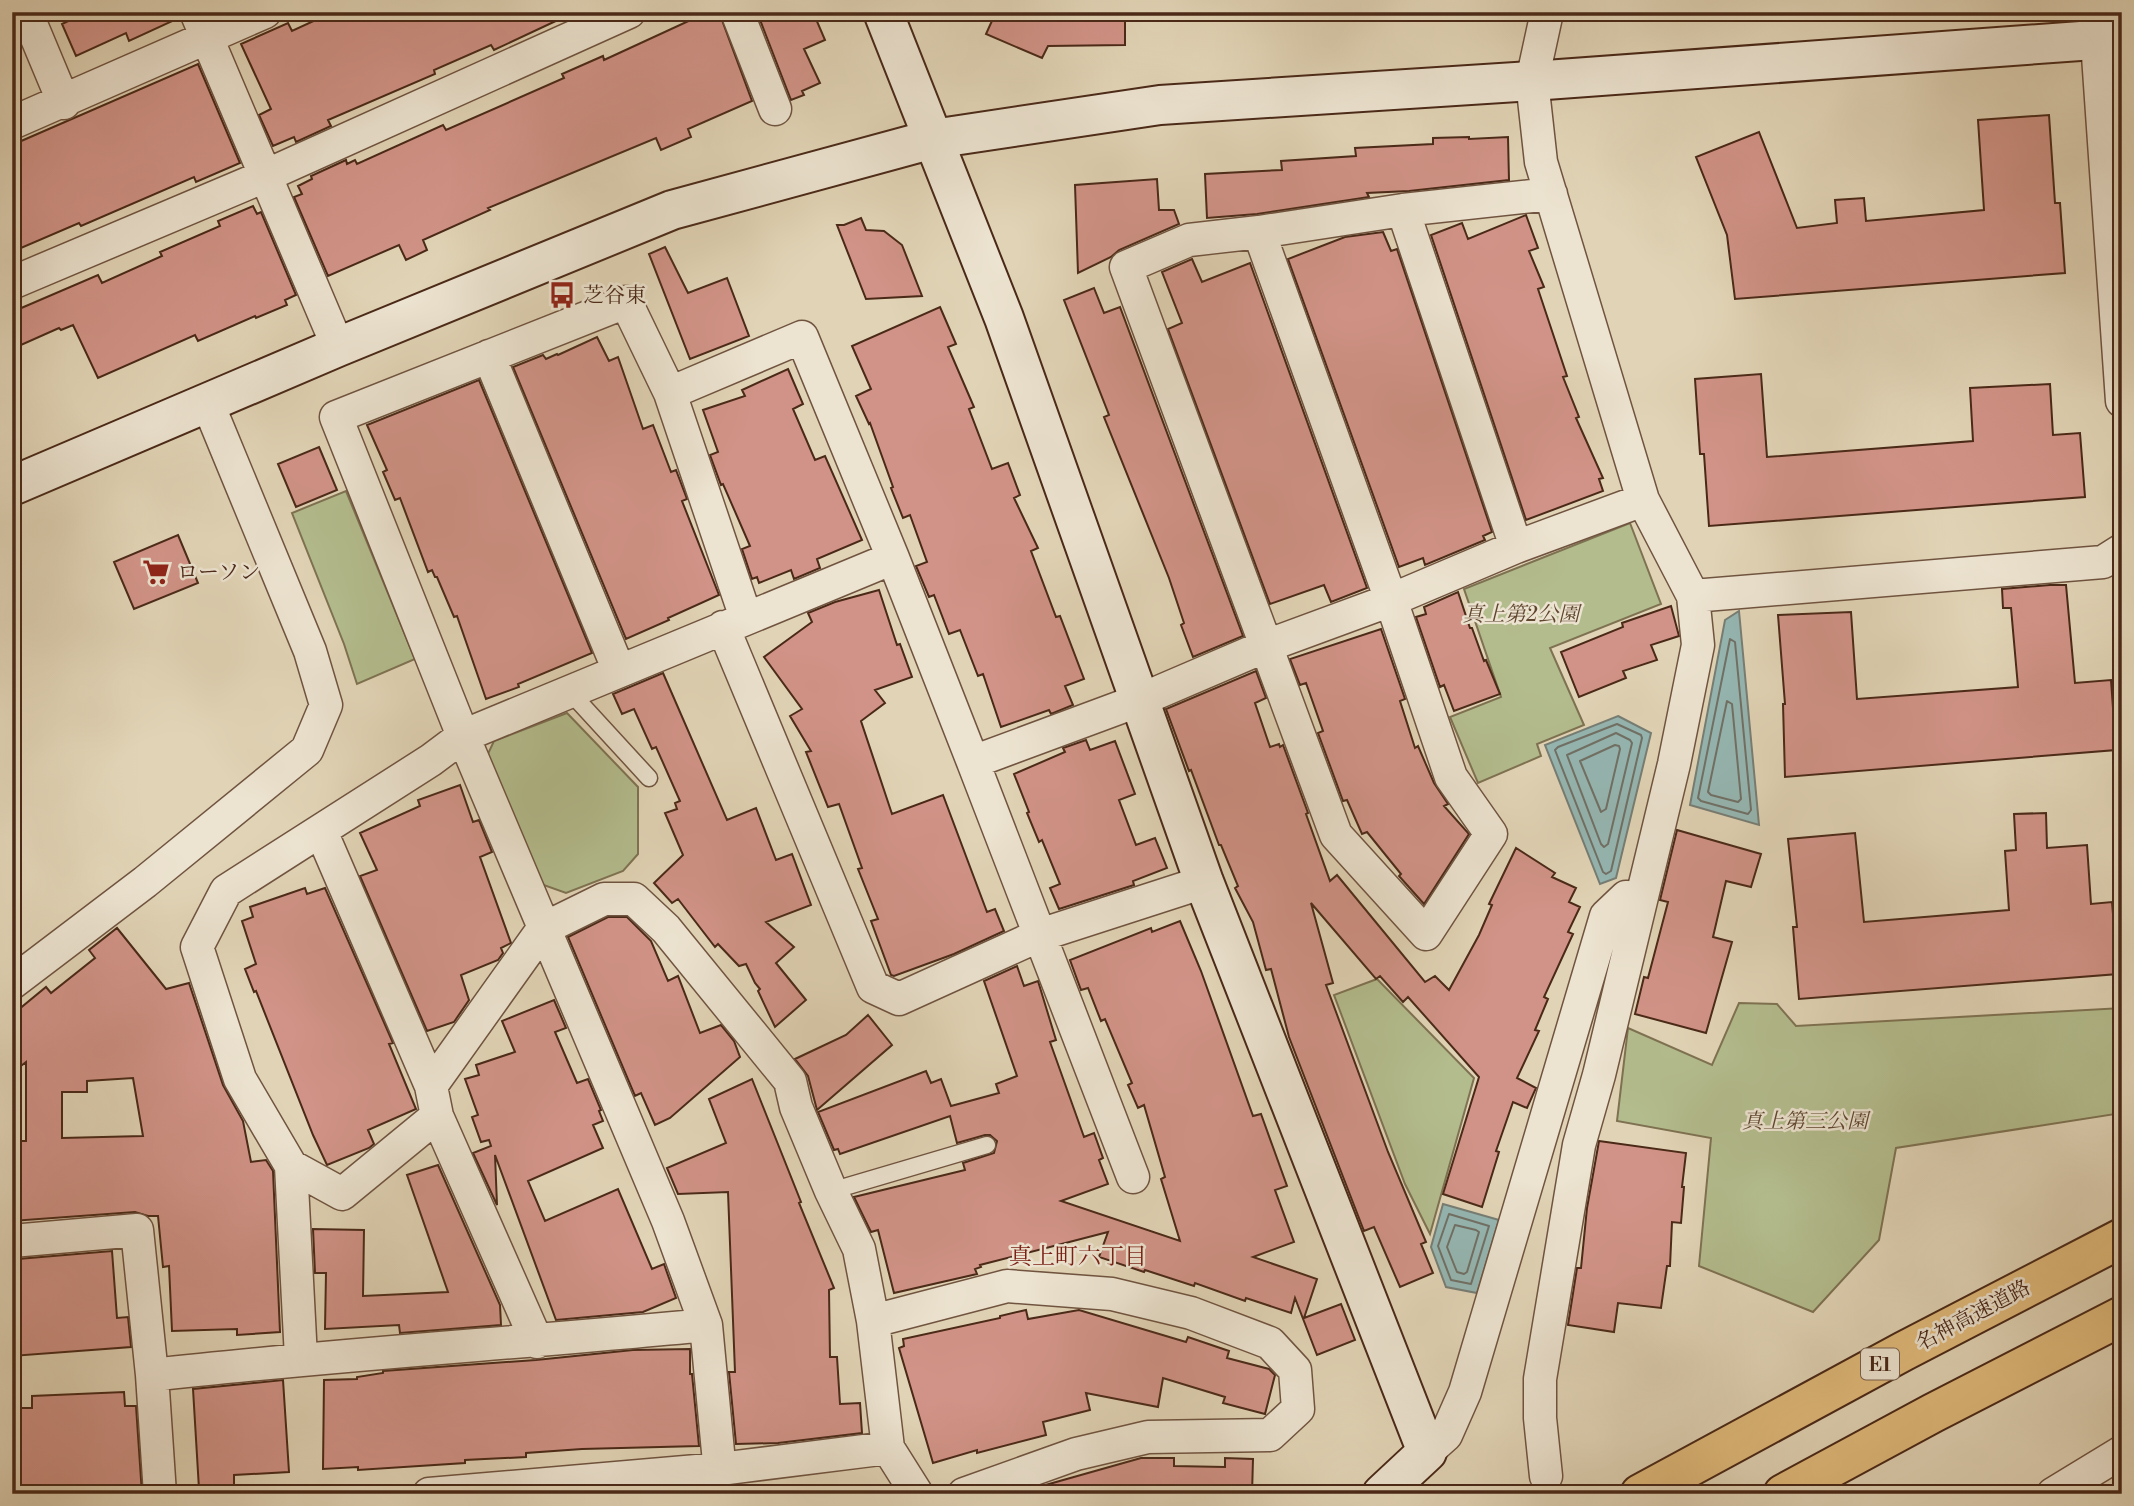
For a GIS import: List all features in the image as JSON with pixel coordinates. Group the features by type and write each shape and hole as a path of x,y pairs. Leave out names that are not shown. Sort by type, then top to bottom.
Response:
{"highway":[{"name":"名神高速道路","path":"1640,1494 2122,1238"},
{"path":"1783,1494 1933,1413 2122,1317"}],"street":[{"path":"26,12 64,103"},
{"path":"12,124 64,103 201,24 265,12"},
{"path":"12,283 265,176 629,12"},
{"path":"737,12 775,108"},
{"path":"883,12 1004,318 1204,882 1427,1452"},
{"path":"1546,1476 1540,1418 1540,1379 1579,1145 1674,764 1698,645 1693,596 1643,500 1541,162 1532,82 1547,12"},
{"path":"201,24 338,347"},
{"path":"12,486 672,209 933,139 1160,105 1532,82 2109,39 2121,380"},
{"path":"1259,232 1391,600 1451,777 1490,834 1426,934 1336,835 1125,267 1189,240 1403,210 1551,194"},
{"path":"1403,210 1516,547"},
{"path":"721,1482 706,1325 668,1221 463,736 336,417 626,302 670,393 734,623 873,987 899,999 1040,935 1204,882"},
{"path":"670,393 802,337 893,558 1133,1177"},
{"path":"489,356 619,671"},
{"path":"12,983 145,882 307,750 326,705 310,651 208,404"},
{"path":"973,762 1140,700 1266,646 1391,600 1516,547 1643,500"},
{"path":"1693,596 2103,562 2122,550"},
{"path":"301,1358 291,1166 240,1079 197,947 226,891 463,736 893,558"},
{"path":"321,831 431,1086 437,1116 537,1342"},
{"path":"1382,1494 1446,1435 1465,1392 1606,916 1626,897 1641,898"},
{"path":"431,1086 543,929 604,899 634,899 666,929 790,1081 796,1107 859,1249 873,1321 888,1448 917,1494"},
{"path":"291,1166 342,1194 437,1116"},
{"path":"12,1241 137,1230 152,1374 160,1494"},
{"path":"873,1321 1007,1286 1112,1294 1191,1313 1270,1343 1294,1370 1298,1409 1270,1435 1148,1437 1076,1454 964,1494"},
{"path":"152,1374 301,1358 537,1342 706,1325"},
{"path":"429,1494 721,1482 888,1448"},
{"path":"2053,1494 2122,1452"}],"lane":[{"path":"570,692 649,778"},
{"path":"831,1191 987,1145"}],"green space":[{"path":"346,491 415,659 357,684 292,513"},
{"name":"真上第2公園","path":"1630,523 1661,604 1550,648 1584,725 1537,744 1541,756 1478,783 1450,717 1501,697 1464,589"},
{"path":"567,713 638,787 638,854 623,871 566,893 538,883 486,758 494,741"},
{"path":"1377,979 1474,1078 1430,1234 1405,1184 1334,995"},
{"name":"真上第三公園","path":"1739,1003 1777,1004 1796,1026 2122,1008 2122,1113 1896,1148 1879,1240 1813,1312 1699,1266 1711,1138 1617,1121 1628,1028 1712,1065"}],"water":[{"path":"1739,611 1759,825 1690,805 1725,620"},
{"path":"1618,716 1651,733 1616,878 1600,884 1545,745"},
{"path":"1443,1204 1499,1220 1477,1293 1446,1287 1431,1247"}],"building":[{"path":"87,12 178,12 179,18 129,41 126,33 76,56 62,24"},
{"path":"333,12 575,12 494,50 491,45 434,70 435,74 328,120 331,126 296,142 294,137 273,146 259,115 271,109 241,44 288,23 292,31"},
{"path":"708,12 719,12 752,101 688,129 691,137 661,150 656,138 488,208 490,210 423,240 427,250 406,260 399,245 328,276 294,197 302,194 298,186 312,179 311,176 346,160 347,164 355,160 357,164 443,125 446,130 564,78 562,74 603,56 604,60"},
{"path":"757,12 813,12 825,40 804,49 820,83 802,91 804,95 791,100"},
{"path":"996,12 1125,12 1125,45 1048,46 1042,58 986,34"},
{"path":"198,64 240,163 196,182 194,177 81,226 79,223 21,248 18,242 12,245 12,145"},
{"path":"2049,115 2055,203 2060,203 2065,273 1735,299 1727,235 1696,157 1759,132 1797,228 1837,223 1835,200 1864,198 1866,221 1984,210 1978,120"},
{"path":"1508,137 1509,180 1367,193 1369,197 1257,214 1207,218 1205,174 1282,170 1281,161 1356,156 1355,148 1433,144 1433,138"},
{"path":"1157,179 1159,210 1174,210 1179,224 1119,250 1111,257 1078,273 1075,185"},
{"path":"253,206 257,214 261,212 296,295 285,300 287,305 198,341 195,335 98,378 73,325 61,330 59,328 12,349 12,312 98,275 102,283 162,256 160,252 220,226 218,221"},
{"path":"1526,215 1538,248 1529,251 1544,287 1538,289 1567,376 1563,377 1579,417 1576,418 1603,478 1599,479 1603,491 1526,520 1431,235 1462,223 1468,239"},
{"path":"861,218 866,230 884,231 902,245 922,296 866,299 837,225"},
{"path":"1383,232 1391,251 1397,249 1492,532 1483,536 1485,540 1425,565 1423,558 1399,567 1288,259 1345,237"},
{"path":"665,247 688,293 727,278 749,336 690,359 649,254"},
{"path":"1192,259 1202,282 1250,263 1367,588 1331,602 1324,585 1270,604 1168,329 1182,323 1162,272"},
{"path":"1094,288 1104,313 1120,307 1243,636 1193,657 1181,625 1184,623 1169,578 1104,417 1109,415 1064,300"},
{"path":"940,307 956,344 948,347 974,407 969,409 992,469 1008,463 1020,495 1014,498 1038,548 1031,551 1056,617 1060,616 1084,679 1065,686 1073,705 1051,714 1049,710 1001,727 983,674 978,676 960,630 949,634 934,595 929,597 916,566 927,562 910,515 903,518 870,423 856,396 871,389 852,346"},
{"path":"597,337 609,361 618,357 643,429 653,425 671,472 676,470 687,499 682,501 719,595 626,639 513,367 543,355 546,359 558,355"},
{"path":"788,369 803,404 793,409 815,460 825,456 862,540 817,559 820,568 794,579 791,570 759,583 757,577 752,579 742,549 750,546 710,455 718,452 703,410 745,396 742,390"},
{"path":"1761,374 1767,457 1973,441 1970,388 2050,384 2053,435 2080,433 2085,497 1709,526 1704,454 1700,454 1695,379"},
{"path":"479,380 592,653 518,684 519,687 486,699 457,616 454,617 437,577 432,570 428,572 400,498 395,500 383,472 387,470 367,425"},
{"path":"319,447 337,490 296,507 278,464"},
{"name":"ローソン","path":"178,535 198,583 134,609 114,562"},
{"path":"2066,585 2075,683 2111,680 2116,750 1785,777 1785,704 1778,615 1851,612 1857,699 2018,687 2011,608 2003,608 2002,589"},
{"path":"879,590 897,645 900,644 912,677 875,690 885,703 861,721 892,814 943,795 987,912 995,909 1004,931 954,954 894,976 891,975 871,921 878,919 858,869 862,868 839,804 828,807 806,752 811,751 790,716 802,709 764,657 812,622 808,613 835,602"},
{"path":"1458,592 1470,628 1500,694 1454,711 1444,685 1440,687 1416,617 1426,614 1424,607"},
{"path":"1671,606 1679,636 1651,645 1657,660 1623,671 1626,678 1579,697 1561,652 1623,627 1622,623"},
{"path":"1381,629 1405,699 1400,701 1415,748 1418,746 1434,783 1448,804 1444,806 1469,834 1424,904 1399,876 1401,874 1367,832 1362,834 1347,800 1343,801 1318,733 1323,731 1306,683 1300,685 1290,659"},
{"path":"1256,671 1266,698 1255,703 1270,747 1283,745 1330,881 1337,875 1425,982 1435,976 1449,990 1479,935 1492,905 1489,904 1516,848 1555,873 1552,877 1576,888 1569,902 1580,907 1568,932 1573,934 1544,997 1548,999 1535,1030 1539,1031 1517,1078 1536,1088 1527,1108 1513,1102 1496,1151 1499,1152 1482,1207 1443,1194 1479,1077 1408,997 1403,1002 1380,976 1376,979 1311,903 1333,983 1326,985 1388,1152 1426,1242 1421,1244 1433,1273 1400,1287 1374,1227 1364,1231 1289,1037 1271,969 1266,970 1253,922 1235,888 1238,886 1219,845 1166,709"},
{"path":"663,673 727,820 756,808 776,860 792,854 811,905 766,922 794,947 776,963 806,1000 775,1027 758,991 760,989 746,964 739,966 718,944 715,947 678,899 672,903 654,883 683,855 665,813 677,809 675,803 680,801 656,747 652,749 634,709 622,714 613,694"},
{"path":"1086,740 1090,750 1115,741 1135,794 1119,800 1136,845 1155,838 1167,868 1133,881 1134,885 1059,909 1050,888 1060,884 1042,840 1039,842 1014,774 1065,752 1063,748"},
{"path":"460,785 473,822 479,820 492,852 480,857 511,943 501,948 503,953 498,960 461,975 469,1000 454,1022 427,1031 360,876 377,870 360,833 420,806 418,800"},
{"path":"2046,813 2047,848 2087,845 2091,904 2112,902 2118,974 1799,999 1793,927 1797,927 1788,839 1855,833 1864,922 2009,910 2005,851 2016,850 2014,814"},
{"path":"1677,830 1761,854 1751,887 1726,881 1713,937 1732,942 1706,1033 1635,1014 1644,977 1648,978 1668,902 1660,900"},
{"path":"305,888 307,894 325,888 393,1043 389,1044 416,1109 368,1130 374,1144 369,1148 327,1165 245,969 256,964 242,921 253,917 250,907"},
{"path":"608,917 627,917 651,941 668,981 678,976 700,1033 721,1025 734,1041 740,1057 670,1118 655,1125 641,1093 635,1096 568,937"},
{"path":"1180,921 1201,971 1253,1116 1261,1114 1287,1186 1275,1190 1294,1242 1253,1257 1317,1279 1304,1318 1341,1304 1355,1340 1317,1355 1295,1298 1291,1313 1099,1257 1108,1232 980,1265 981,1267 975,1269 977,1274 894,1293 878,1230 871,1232 854,1197 965,1170 963,1163 994,1153 997,1141 990,1135 985,1135 957,1143 950,1116 840,1154 838,1149 834,1150 818,1112 926,1071 931,1083 941,1079 951,1106 999,1093 996,1084 1017,1076 984,981 1017,966 1024,986 1038,981 1056,1040 1050,1042 1084,1137 1094,1133 1103,1158 1099,1160 1108,1184 1061,1201 1180,1241 1161,1179 1165,1177 1144,1105 1138,1108 1128,1085 1132,1083 1105,1019 1101,1021 1088,988 1081,990 1070,960 1151,928 1152,932"},
{"path":"117,928 166,989 189,983 223,1085 243,1121 251,1162 266,1160 273,1171 280,1332 237,1335 237,1329 172,1331 169,1266 163,1267 158,1216 135,1212 12,1221 12,1141 26,1141 26,1062 12,1073 12,1015 46,987 51,993 95,958 89,950","holes":["133,1078 143,1136 62,1138 62,1092 87,1092 87,1081"]},
{"path":"554,1000 566,1028 555,1032 577,1083 588,1079 601,1110 599,1111 603,1121 593,1125 603,1148 528,1181 545,1221 618,1189 652,1269 664,1264 676,1298 643,1312 556,1320 495,1155 497,1205 473,1153 491,1146 489,1140 481,1142 472,1117 478,1115 465,1079 479,1075 476,1065 515,1052 502,1021"},
{"path":"868,1015 892,1045 817,1110 808,1076 795,1059 846,1035"},
{"path":"752,1079 834,1288 829,1290 830,1357 837,1357 840,1404 860,1403 862,1433 778,1443 736,1444 729,1372 735,1372 728,1192 678,1194 667,1168 726,1143 709,1099"},
{"path":"1599,1141 1686,1153 1681,1223 1672,1222 1670,1266 1667,1266 1661,1308 1618,1303 1614,1332 1568,1325 1577,1268 1581,1268 1587,1208"},
{"path":"438,1165 500,1305 501,1325 400,1333 399,1325 325,1329 326,1273 315,1273 313,1229 364,1230 363,1296 448,1292 407,1175"},
{"path":"112,1251 117,1318 128,1317 131,1347 12,1356 12,1322 20,1322 18,1259"},
{"path":"1026,1310 1028,1319 1079,1310 1186,1342 1188,1337 1229,1351 1227,1358 1269,1369 1275,1375 1265,1414 1223,1403 1225,1397 1163,1378 1158,1407 1086,1393 1090,1410 1043,1422 1046,1435 933,1463 899,1348 904,1346 903,1339"},
{"path":"690,1349 690,1374 699,1446 582,1449 526,1453 526,1457 465,1460 465,1463 358,1470 358,1467 323,1469 324,1380 357,1379 383,1371 633,1350"},
{"path":"283,1380 289,1472 234,1475 234,1488 199,1489 193,1389"},
{"path":"124,1392 125,1406 136,1406 142,1494 97,1494 96,1490 12,1494 12,1408 32,1408 32,1396"},
{"path":"1141,1458 1174,1458 1174,1466 1225,1467 1225,1458 1253,1459 1252,1494 1040,1494 1039,1487"}],"place":[{"name":"芝谷東","path":"562,295"},
{"name":"ローソン","path":"156,572"}],"district":[{"name":"真上町六丁目","path":"1078,1256"}]}
